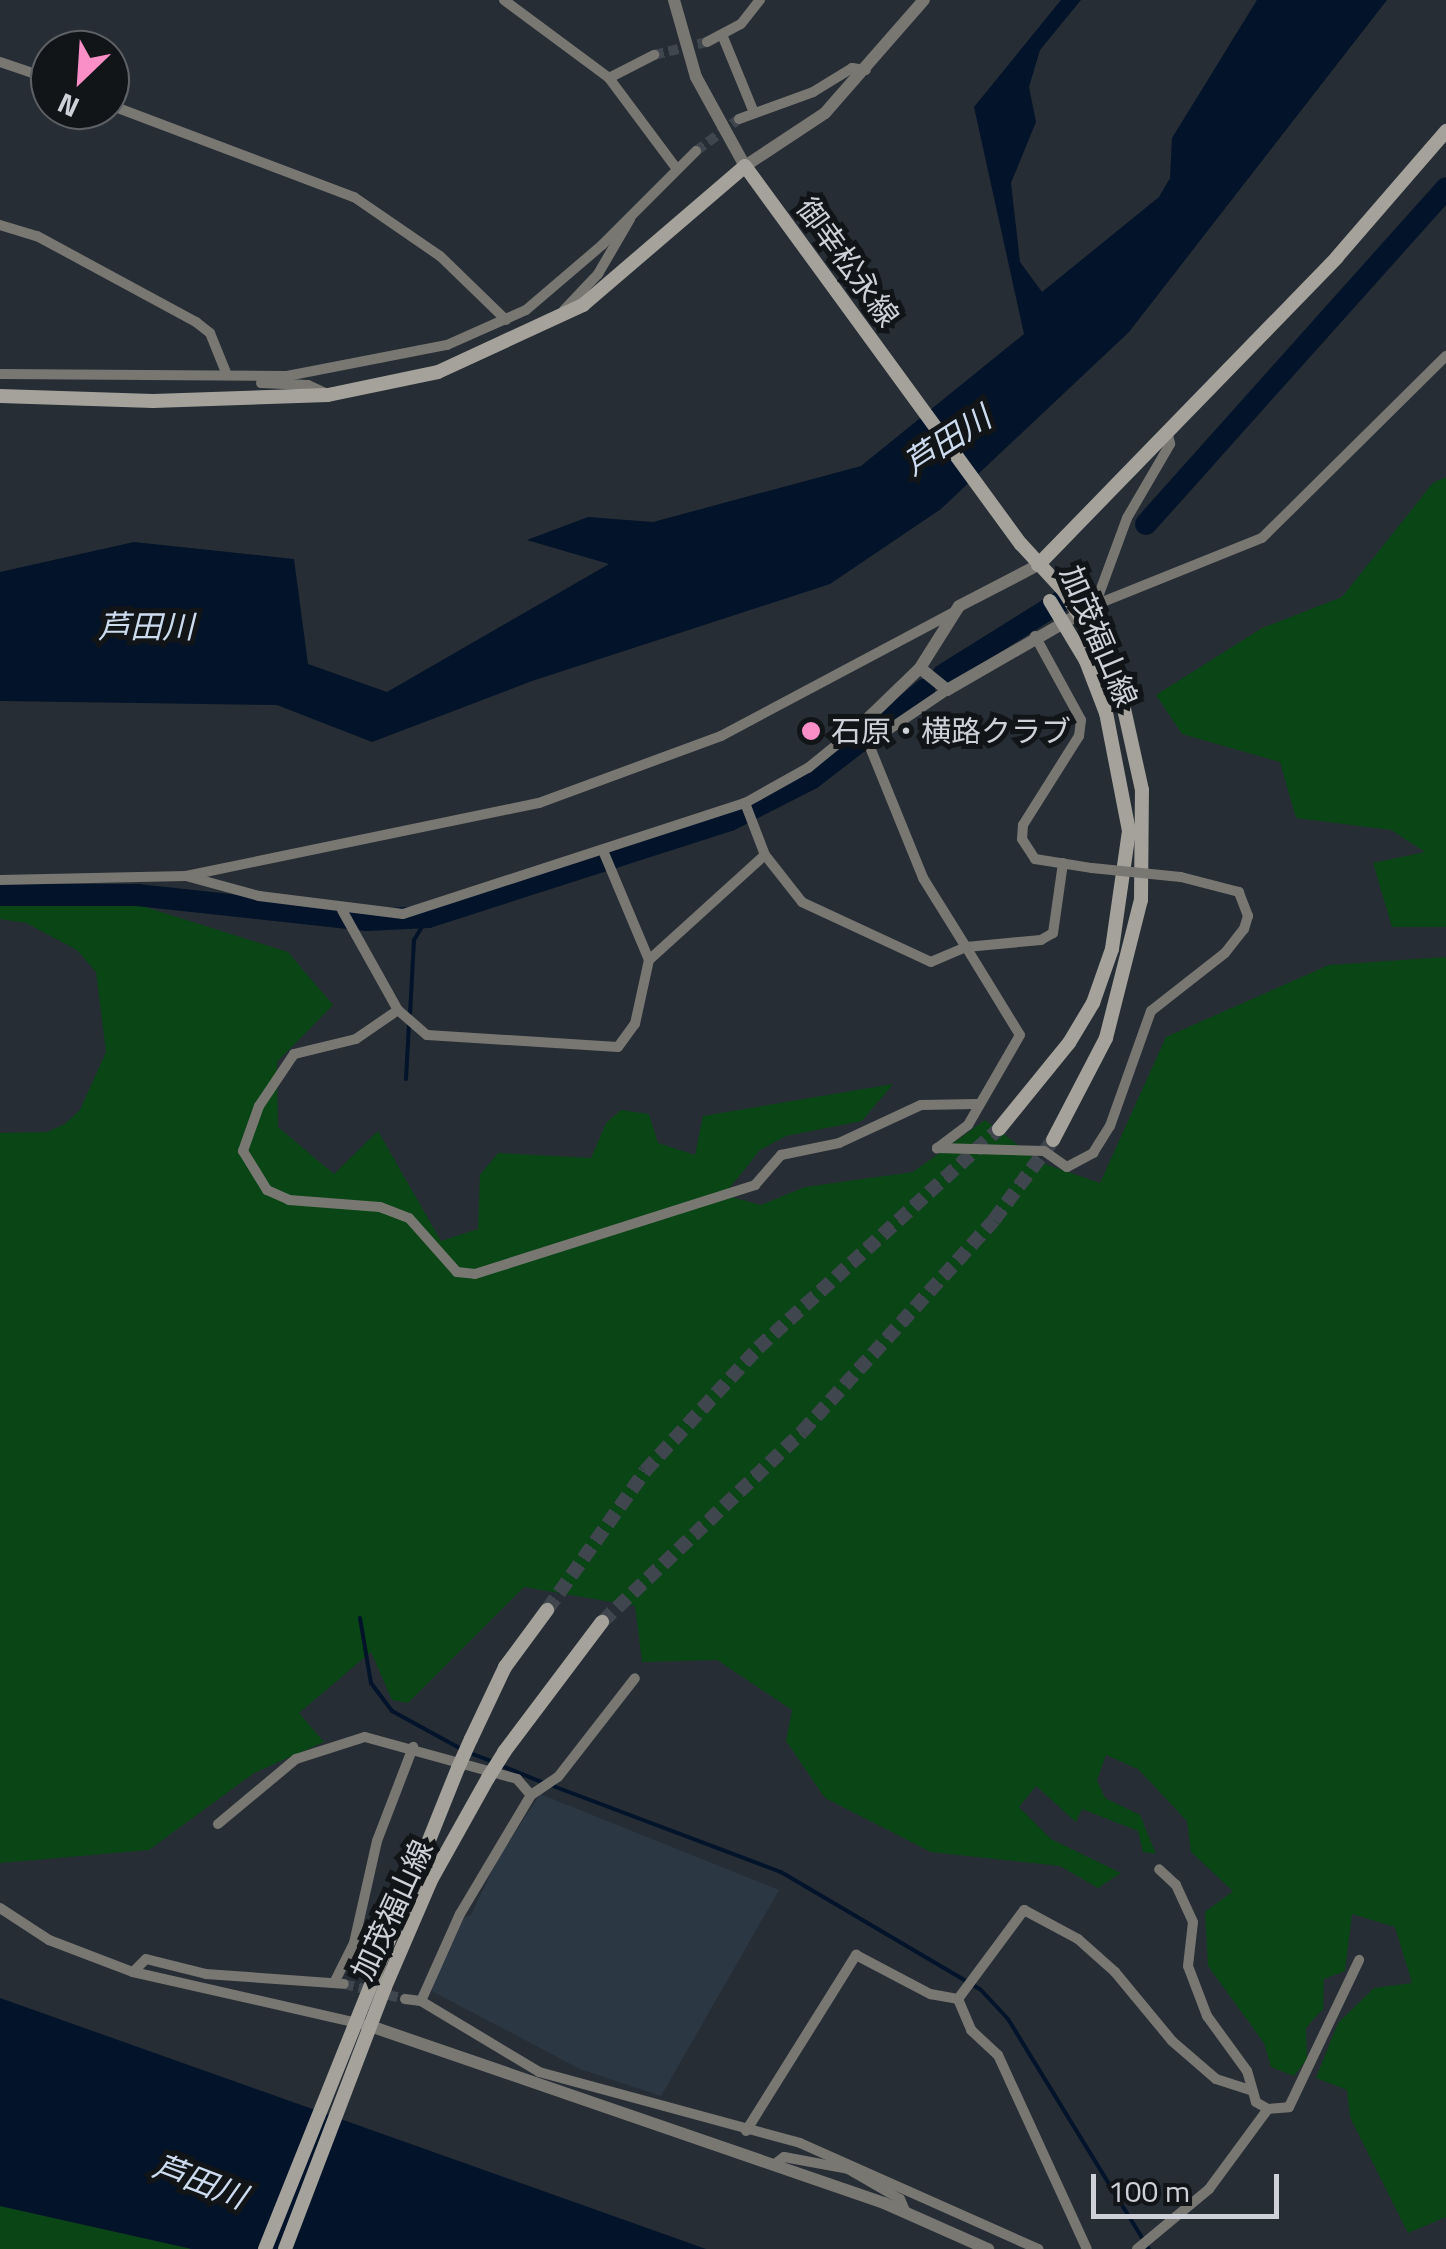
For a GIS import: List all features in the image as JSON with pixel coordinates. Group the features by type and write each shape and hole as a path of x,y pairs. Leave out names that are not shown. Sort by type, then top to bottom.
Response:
{"main road":[{"path":"1038,564 1338,257 1446,131"},
{"name":"御幸松永線","path":"745,166 1038,564"},
{"path":"0,396 154,401 328,394 438,372 552,324 614,283 745,166"},
{"name":"加茂福山線","path":"1038,564 1064,590 1103,654 1122,704 1142,790 1141,900 1106,1038 1053,1140"},
{"name":"加茂福山線","path":"999,1129 1069,1043 1093,1003 1112,949 1129,831 1106,714 1086,661 1050,601 1038,564"},
{"name":"加茂福山線","path":"265,2249 351,2022 458,1768 505,1667 547,1610"},
{"name":"加茂福山線","path":"285,2249 370,2026 431,1880 504,1752 602,1622"}],"street":[{"path":"504,0 609,78 676,168"},
{"path":"674,0 696,77 745,166 825,112 924,0"},
{"path":"707,42 723,37 760,0"},
{"path":"723,37 753,110"},
{"path":"609,78 654,55"},
{"path":"0,62 30,72"},
{"path":"739,119 753,110 812,92 852,68 866,70"},
{"path":"130,113 354,197 440,256 506,320"},
{"path":"0,374 324,373 393,360 506,320 552,288 696,151"},
{"path":"552,324 598,274 632,214"},
{"path":"0,226 37,236 196,322 210,334 231,376"},
{"path":"872,741 1035,636 1095,605 1262,538 1446,356"},
{"path":"231,376 308,386 328,394"},
{"path":"1095,605 1127,518 1170,444 1167,430"},
{"path":"186,876 203,867 438,828 620,776 804,696 1038,564"},
{"path":"0,880 186,876 342,910 403,914 748,809 862,725 920,668 952,613"},
{"path":"862,725 872,741 922,878 1020,1036 976,1104 968,1125 937,1148 1044,1151 1067,1167 1092,1153 1110,1126 1150,1011 1226,952 1248,916 1238,892 1182,877 1035,858 1022,839 1022,826 1079,736 1081,720 1035,636"},
{"path":"920,668 946,690"},
{"path":"748,809 765,855 802,902 931,962 966,947 1041,940 1053,932 1063,863"},
{"path":"342,910 406,1016 444,1038 618,1047 635,1024 649,960 604,853"},
{"path":"649,960 765,855"},
{"path":"406,1016 356,1039 294,1054 258,1106 244,1152 268,1190 289,1200 380,1207 409,1218 456,1272 475,1274 755,1185 781,1155 840,1143 922,1105 976,1104"},
{"path":"421,2001 460,1914 532,1795 558,1777 635,1678"},
{"path":"218,1824 296,1758 365,1737 414,1747 516,1779 532,1795"},
{"path":"133,1972 146,1959 206,1974 339,1983 354,1943 376,1841 414,1747"},
{"path":"1158,1869 1176,1885 1193,1922 1188,1966 1208,2016 1247,2071 1249,2090"},
{"path":"0,1908 49,1940 133,1972 370,2026 569,2088 906,2213 988,2249"},
{"path":"961,1994 1024,1910 1115,1972 1172,2041 1216,2080 1249,2090 1268,2109 1289,2108 1359,1960"},
{"path":"746,2132 856,1955 930,1994 961,1994"},
{"path":"961,1994 970,2030 998,2055 1086,2249"},
{"path":"405,1999 421,2001 569,2088 800,2142 1038,2249"},
{"path":"1138,2248 1208,2189 1268,2109"},
{"path":"776,2164 784,2157 849,2166 900,2199 906,2213"}],"shaded area":[{"path":"540,1794 779,1890 661,2096 580,2069 430,1990 463,1918 471,1915 496,1862"}],"green space":[{"path":"1446,477 1446,927 1392,927 1373,863 1425,852 1391,830 1296,818 1280,762 1182,734 1156,695 1262,628 1342,597 1433,483"},
{"path":"0,895 136,904 288,952 333,1005 277,1062 278,1127 334,1174 378,1131 441,1241 478,1229 480,1175 498,1153 591,1158 606,1123 621,1110 649,1114 658,1143 695,1155 703,1116 893,1084 862,1121 786,1136 760,1150 724,1195 761,1205 805,1187 913,1172 985,1120 1042,1163 1100,1183 1166,1037 1329,965 1446,957 1446,2217 1408,2233 1350,2117 1347,2090 1316,2078 1338,2023 1374,1988 1412,1983 1395,1927 1352,1914 1345,1971 1324,1979 1323,2009 1306,2028 1307,2059 1294,2076 1271,2067 1264,2043 1208,1966 1205,1912 1233,1891 1191,1852 1187,1821 1138,1769 1106,1755 1097,1780 1105,1798 1140,1815 1156,1854 1143,1852 1138,1831 1082,1809 1076,1822 1036,1786 1019,1807 1051,1839 1121,1873 1098,1888 1060,1866 931,1852 825,1798 786,1741 792,1710 717,1660 642,1662 635,1606 524,1587 408,1703 392,1700 371,1652 299,1713 324,1742 254,1773 149,1850 0,1863 0,1133 47,1132 65,1124 80,1110 106,1052 96,972 77,950 26,923 0,919"},
{"path":"0,2206 192,2249 0,2249"}],"water":[{"name":"芦田川","path":"1061,0 1081,0 1040,50 1029,87 1036,122 1011,183 1020,262 1042,292 1159,197 1170,178 1172,138 1257,0 1387,0 1129,332 941,509 830,584 532,681 372,742 277,705 0,701 0,572 134,542 294,559 308,664 387,692 609,564 527,540 588,517 653,522 861,466 1024,334 974,107"},
{"name":"芦田川","path":"0,1998 706,2249 192,2249 0,2206"}],"waterway":[{"path":"1146,524 1446,188"},
{"path":"943,675 1084,587"},
{"path":"886,722 924,690"},
{"path":"0,895 137,895 367,920 428,917 730,820 812,778 860,741"},
{"path":"410,1014 414,940 428,917"},
{"path":"406,1079 409,1024"},
{"path":"360,1618 371,1683 392,1711 461,1749"},
{"path":"470,1753 493,1762"},
{"path":"502,1766 544,1783"},
{"path":"553,1786 781,1872 981,1990 1008,2019 1149,2249"}],"tunnel":[{"path":"654,55 707,42"},
{"path":"696,151 739,119"},
{"path":"547,1610 645,1471 758,1348 999,1129"},
{"path":"602,1622 802,1432 994,1220 1053,1140"},
{"path":"344,1984 405,1999"}],"place":[{"name":"石原・横路クラブ","path":"811,731"}]}
